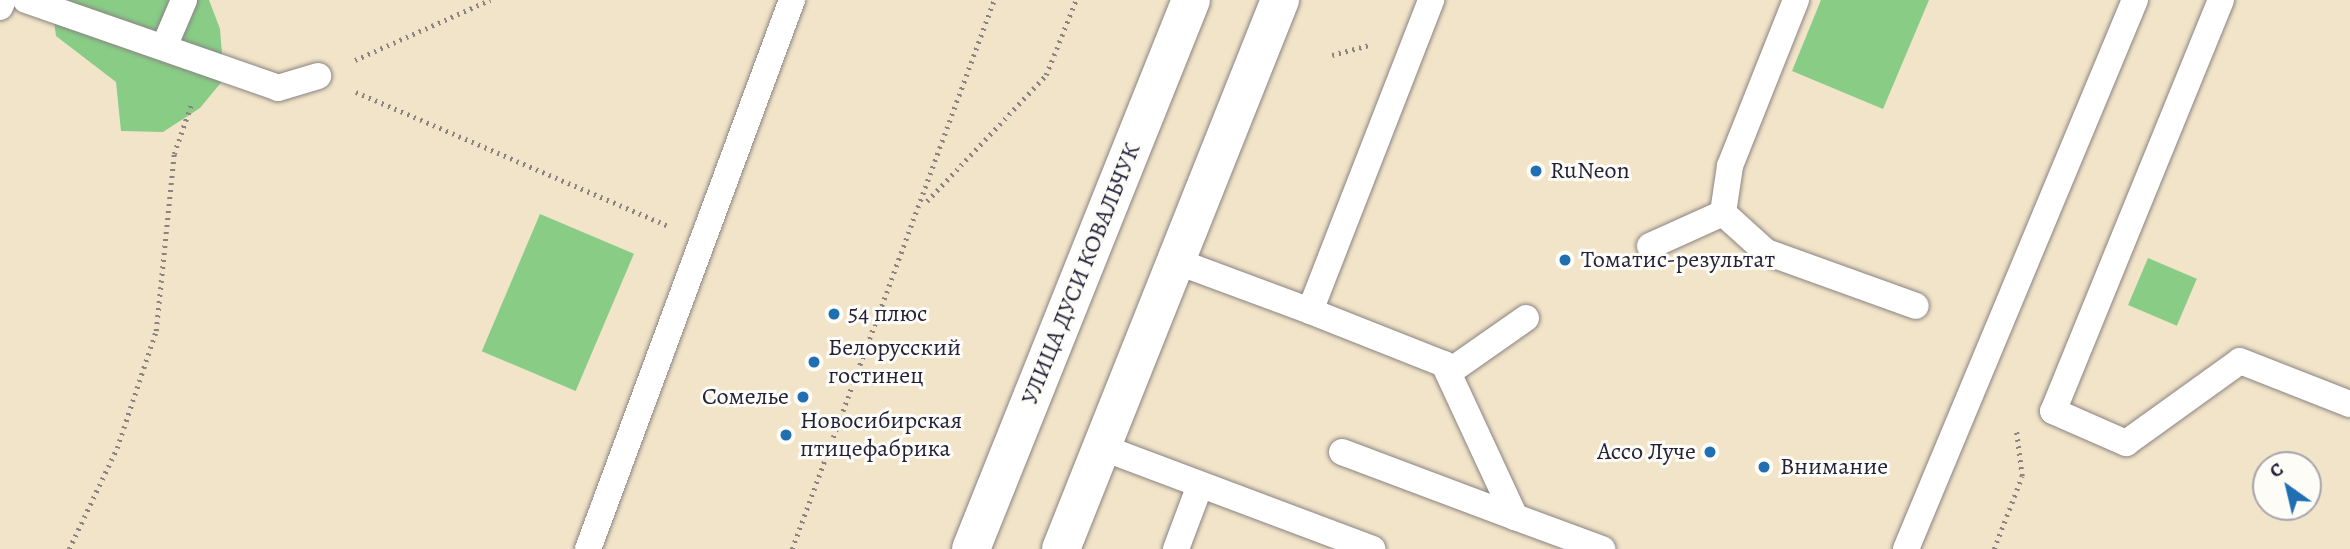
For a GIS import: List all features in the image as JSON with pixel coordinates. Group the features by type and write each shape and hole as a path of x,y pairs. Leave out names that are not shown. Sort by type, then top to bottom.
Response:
{"main road":[{"name":"УЛИЦА ДУСИ КОВАЛЬЧУК","path":"971,549 1191,0"},
{"path":"1061,549 1173,260 1280,0"}],"lane":[{"path":"0,6 3,0"},
{"path":"26,0 278,88 318,76"},
{"path":"164,47 184,0"},
{"path":"588,549 792,0"},
{"path":"1310,311 1431,0"},
{"path":"1723,213 1730,166 1796,0"},
{"path":"1906,549 2135,0"},
{"path":"2221,0 2053,411 2126,443 2241,361 2350,404"},
{"path":"1650,246 1723,213"},
{"path":"1723,213 1766,251 1916,306"},
{"path":"1173,260 1436,358 1450,372 1515,517"},
{"path":"1450,372 1526,318"},
{"path":"1101,447 1372,549"},
{"path":"1342,452 1602,549"},
{"path":"1176,549 1200,485"}],"path":[{"path":"318,76 490,0"},
{"path":"792,549 923,204 994,0"},
{"path":"923,204 1046,75 1076,0"},
{"path":"69,549 117,448 156,331 174,154 206,61"},
{"path":"318,76 703,240"},
{"path":"1994,549 2022,476"}],"green space":[{"path":"51,0 209,0 220,29 224,79 200,108 163,132 121,131 116,82 56,36"},
{"path":"1821,0 1929,0 1883,109 1792,71"},
{"path":"540,214 634,254 576,391 482,351"},
{"path":"2148,258 2197,279 2177,326 2128,305"}],"place":[{"name":"RuNeon","path":"1536,171"},
{"name":"Томатис-результат","path":"1565,260"},
{"name":"54 плюс","path":"834,314"},
{"name":"Белорусский гостинец","path":"814,362"},
{"name":"Сомелье","path":"803,397"},
{"name":"Новосибирская птицефабрика","path":"786,435"},
{"name":"Ассо Луче","path":"1710,452"},
{"name":"Внимание","path":"1764,467"}]}
